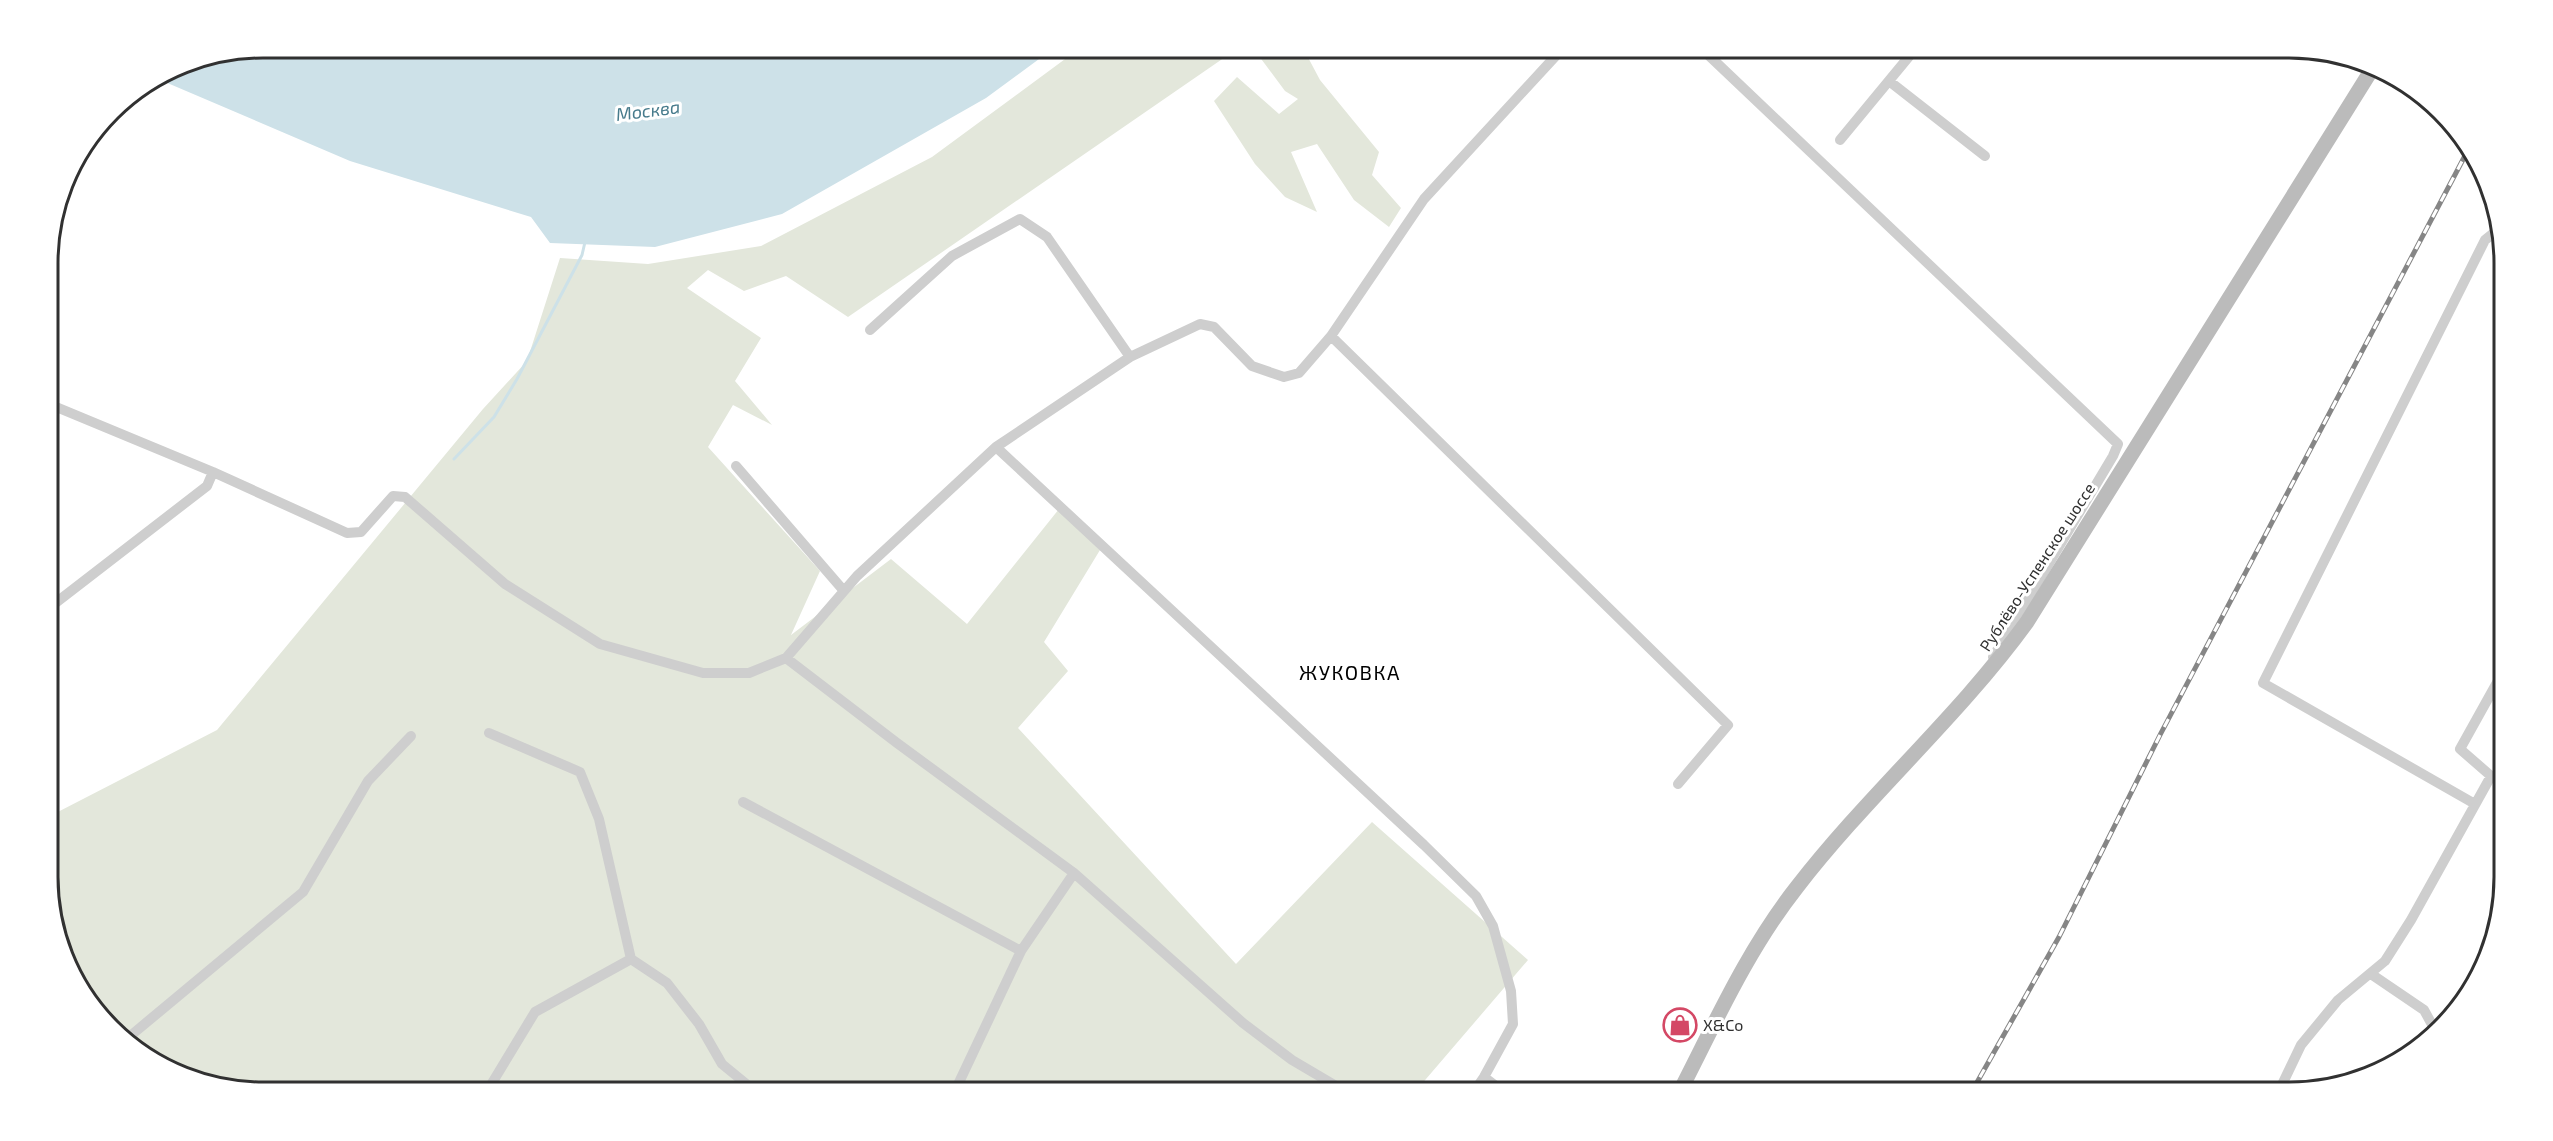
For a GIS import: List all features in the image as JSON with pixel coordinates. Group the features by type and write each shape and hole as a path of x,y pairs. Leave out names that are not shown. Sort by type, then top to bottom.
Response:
{"main road":[{"name":"Рублёво-Успенское шоссе","path":"1685,1082 1745,968 1797,887 1994,667 2043,598 2369,74"}],"street":[{"path":"59,408 213,472 347,533 361,532 393,496 405,497 505,584 600,644 703,674 749,674 786,658 857,576 996,447 1130,357 1200,324 1214,327 1252,366 1284,376 1299,373 1331,336 1424,199 1553,58"},
{"path":"1712,58 2118,444 2114,456 1970,694"},
{"path":"1840,140 1908,58"},
{"path":"1889,81 1985,156"},
{"path":"870,330 952,256 1020,219 1047,237 1130,357"},
{"path":"2475,804 2263,683 2485,240 2492,234"},
{"path":"1331,336 1728,725 1678,784"},
{"path":"996,447 1476,896 1493,926 1511,991 1513,1024 1481,1082"},
{"path":"736,466 844,591"},
{"path":"58,601 207,486 213,472"},
{"path":"786,658 897,744 1074,873 1243,1023 1292,1060 1329,1082"},
{"path":"2283,1082 2301,1045 2338,1000 2385,961 2411,920 2491,776 2460,749 2494,688"},
{"path":"489,733 580,772 599,819 631,959 668,983 699,1024 722,1064 744,1082"},
{"path":"132,1034 303,892 368,782 411,736"},
{"path":"743,802 1021,951"},
{"path":"959,1082 1021,951 1074,873"},
{"path":"493,1082 535,1012 631,959"},
{"path":"2371,974 2424,1010 2432,1025"},
{"path":"1484,1077 1491,1082"}],"shaded area":[{"path":"1309,58 1320,80 1379,152 1372,175 1401,208 1389,227 1354,200 1317,144 1291,152 1317,212 1285,197 1255,164 1214,101 1237,77 1279,114 1298,99 1285,91 1261,59"},
{"path":"1066,59 1223,59 848,317 786,276 744,291 708,270 687,288 761,338 735,381 772,425 733,405 708,447 820,571 791,635 891,559 967,624 1059,509 1100,550 1044,642 1068,671 1018,728 1236,964 1372,822 1528,960 1423,1082 250,1082 210,1076 185,1067 161,1055 118,1023 86,980 65,931 58,878 58,812 217,730 483,409 527,361 560,258 648,264 761,246 932,157"}],"water":[{"name":"Москва","path":"250,59 1040,59 986,98 782,214 655,247 550,243 531,217 350,161 167,83 210,65"}],"waterway":[{"path":"454,459 494,417 517,379 582,255 585,242"}],"railway":[{"path":"1977,1082 2059,937 2160,735 2464,157"}],"place":[{"name":"X&Co","path":"1680,1025"}],"district":[{"name":"ЖУКОВКА","path":"1350,673"}]}
